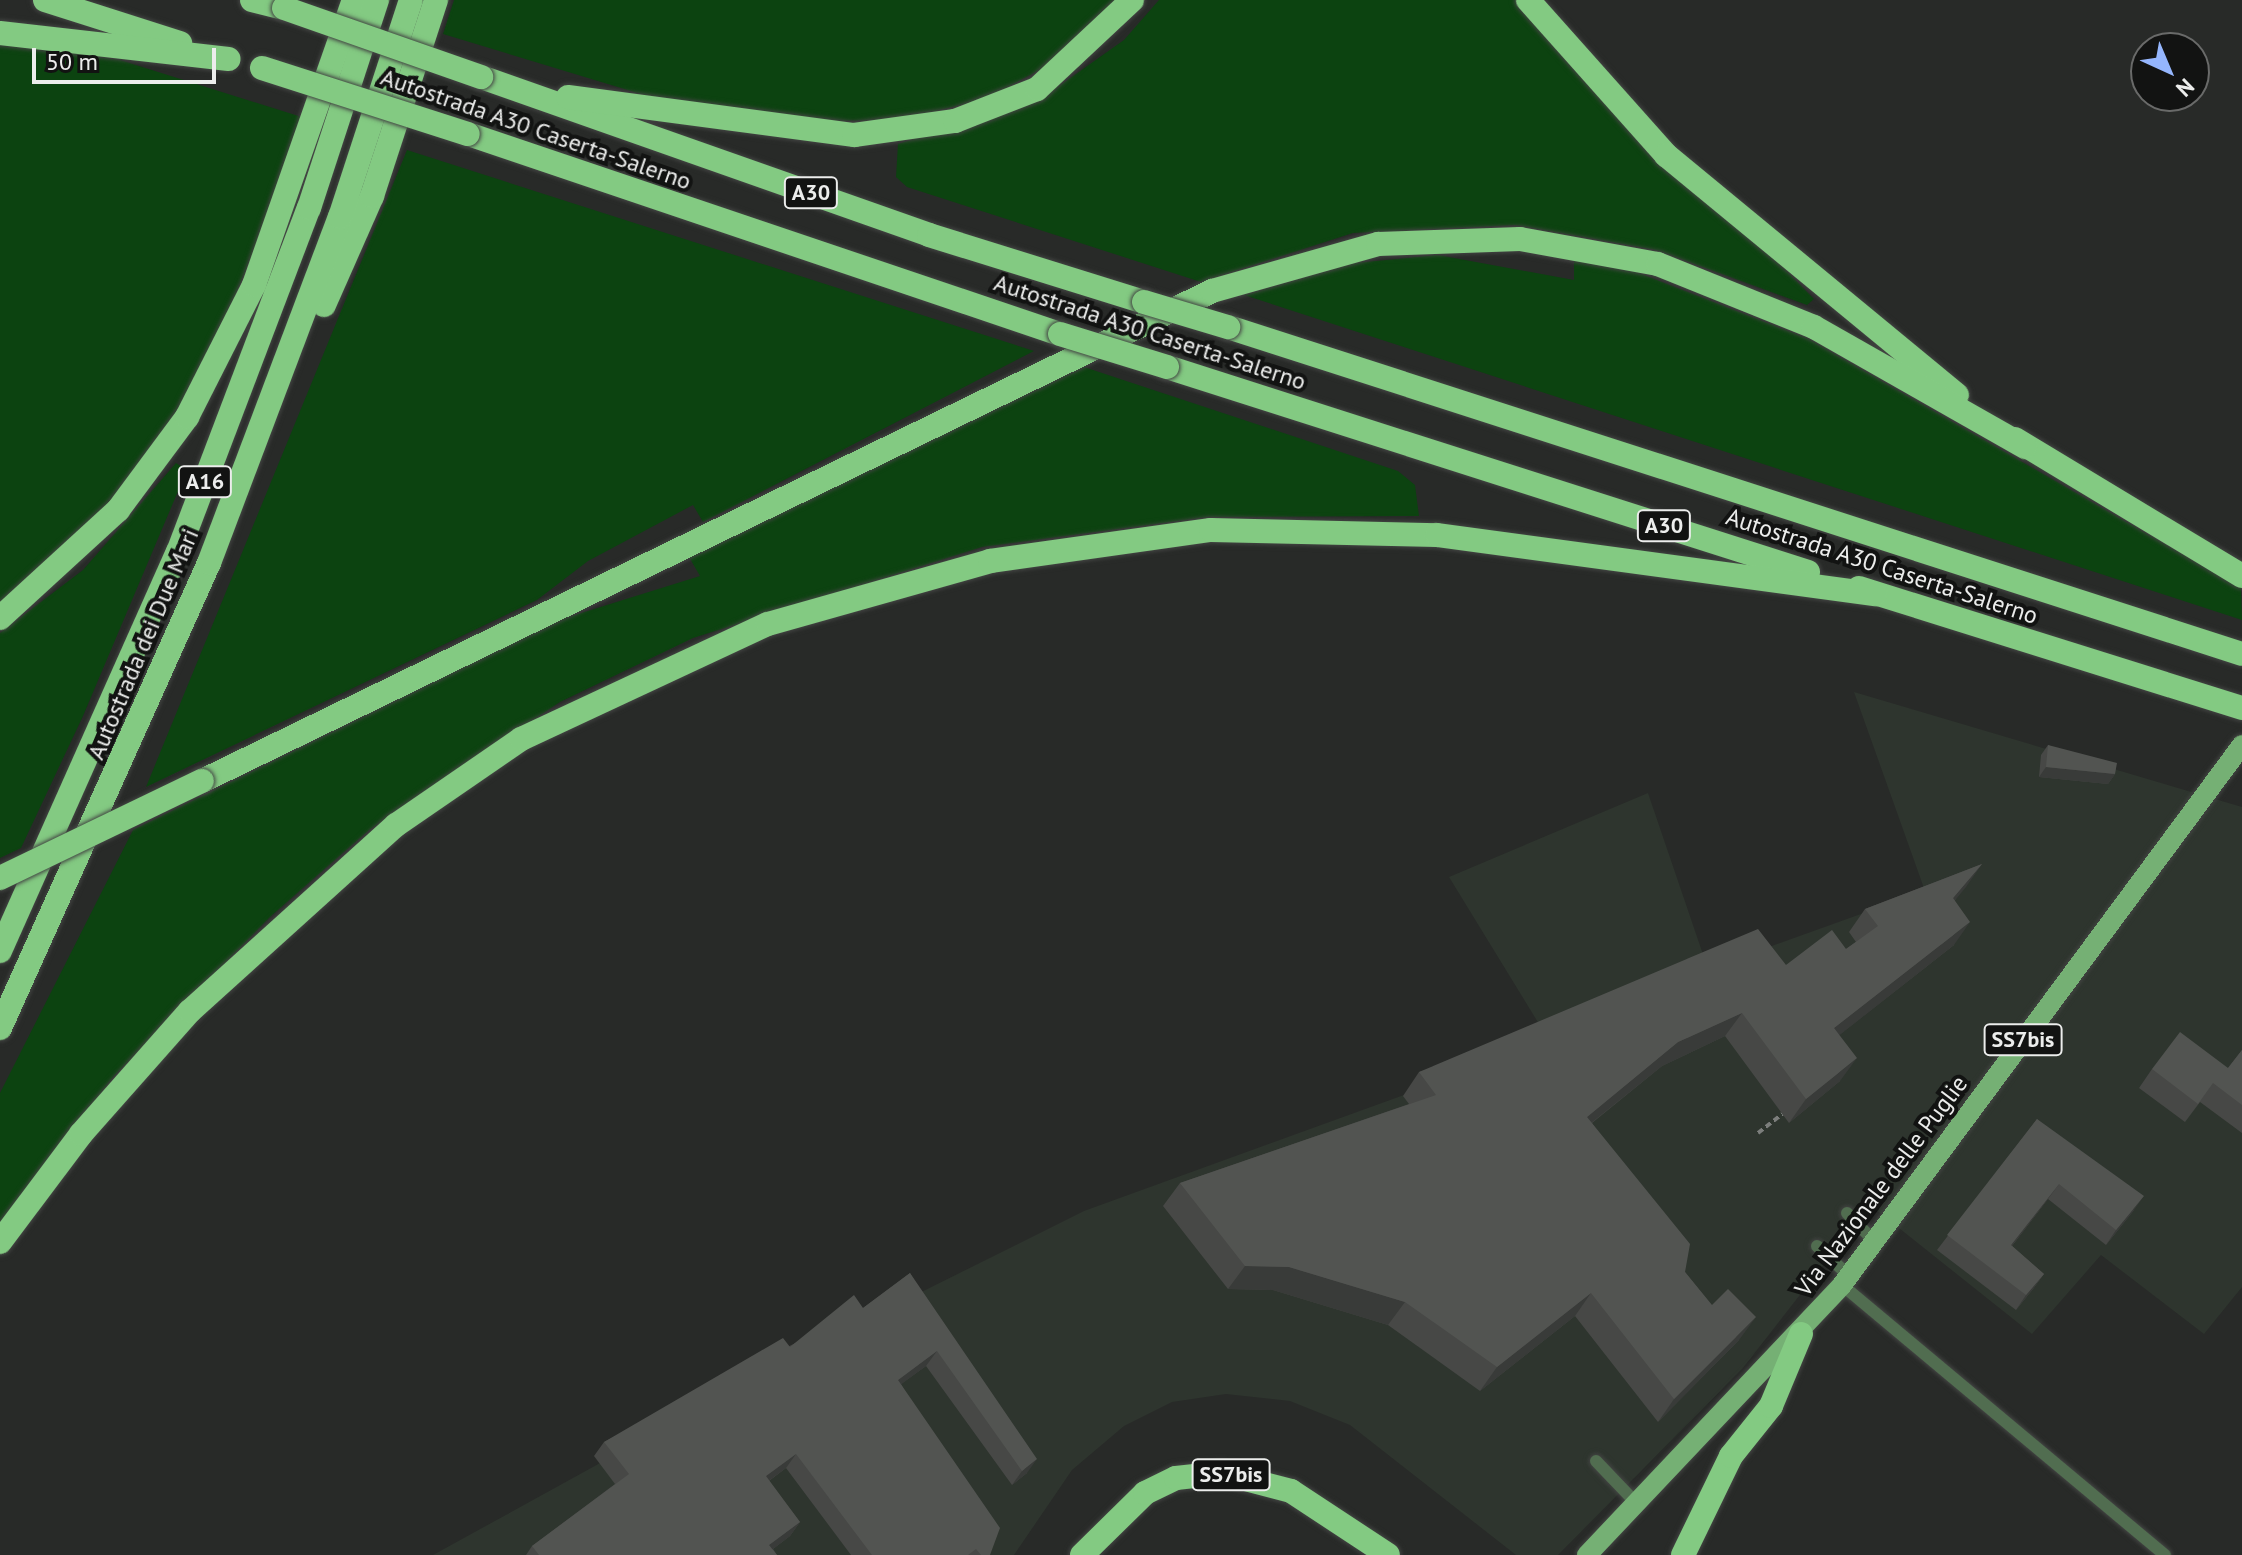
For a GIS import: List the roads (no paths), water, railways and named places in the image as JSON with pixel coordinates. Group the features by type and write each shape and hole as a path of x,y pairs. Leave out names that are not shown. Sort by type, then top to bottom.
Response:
{"highway":[{"name":"Autostrada A30 Caserta-Salerno","path":"45,0 468,134 1060,334 2242,708"},
{"name":"Autostrada A30 Caserta-Salerno","path":"252,0 284,8 929,235 1228,327 2242,654"},
{"path":"0,618 86,544 187,417 254,285 354,0"},
{"name":"Autostrada dei Due Mari","path":"0,951 178,552 309,208 377,0"},
{"name":"Autostrada dei Due Mari","path":"0,1028 209,563 340,217 411,0"},
{"path":"209,563 372,196 436,0"},
{"path":"519,90 854,135 955,121 1037,89 1132,0"},
{"path":"1528,0 1666,155 2025,447"},
{"path":"0,33 229,59"},
{"path":"0,878 1212,291 1378,244 1520,239 1658,264 1814,327 2242,576"},
{"path":"0,1242 81,1134 190,1011 396,825 521,739 768,624 990,561 1211,530 1437,535 1875,594"},
{"name":"SS7bis","path":"1683,1555 1731,1456 1771,1406 1801,1334"},
{"name":"SS7bis","path":"1082,1555 1145,1493 1176,1478 1222,1473 1291,1491 1388,1555"}],"main road":[{"name":"Via Nazionale delle Puglie","path":"1587,1555 1801,1334 1845,1280 2242,745"}],"lane":[{"path":"1847,1213 1874,1241"},
{"path":"1817,1246 1845,1280 2165,1555"},
{"path":"1596,1461 1638,1505"}]}
